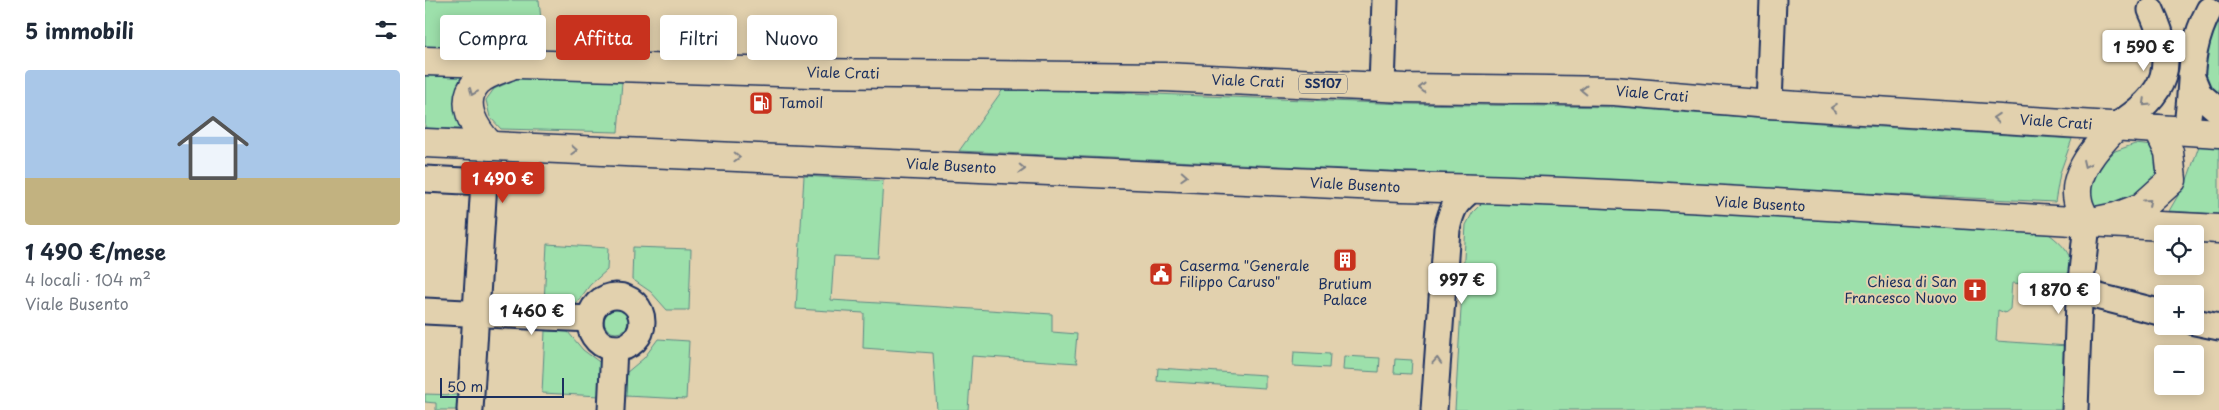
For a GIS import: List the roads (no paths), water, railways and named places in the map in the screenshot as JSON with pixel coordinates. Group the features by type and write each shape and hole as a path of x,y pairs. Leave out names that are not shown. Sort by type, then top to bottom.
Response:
{"main road":[{"name":"Viale Crati","path":"425,61 810,73 1155,77 1382,86 1614,90 1769,104 2219,133"},
{"path":"491,146 473,126 470,114 470,99 477,82 489,74 511,65"},
{"path":"2116,126 2091,153 2080,177 2077,200 2087,223 2116,217 2142,207 2172,180 2180,158 2186,131"},
{"path":"2158,129 2169,152 2172,180"},
{"name":"Viale Busento","path":"428,144 1472,189 1537,190 2087,223 2219,229"}],"street":[{"path":"1382,86 1385,0"},
{"path":"1769,104 1773,0"},
{"path":"2149,5 2159,19 2169,24 2180,26 2191,24 2201,19 2211,5"},
{"path":"2116,126 2147,103 2163,79 2164,43 2149,5"},
{"path":"2186,131 2196,38 2211,5"},
{"path":"2191,72 2194,86 2199,94 2219,111"},
{"path":"425,179 484,182 470,410"},
{"path":"1434,410 1447,229 1451,210 1472,189"},
{"path":"2075,410 2080,292 2087,223"},
{"path":"2080,292 2154,311"},
{"path":"612,296 630,299 637,305 643,321 641,330 630,344 614,348 606,346 594,335 590,319 597,304 612,296"},
{"path":"425,311 590,319"},
{"path":"2204,324 2219,327"},
{"path":"611,410 614,348"}],"place":[{"name":"Tamoil","path":"761,103"},
{"name":"Brutium Palace","path":"1345,260"},
{"name":"Caserma \"Generale Filippo Caruso\"","path":"1161,274"},
{"name":"Chiesa di San Francesco Nuovo","path":"1975,290"}]}
